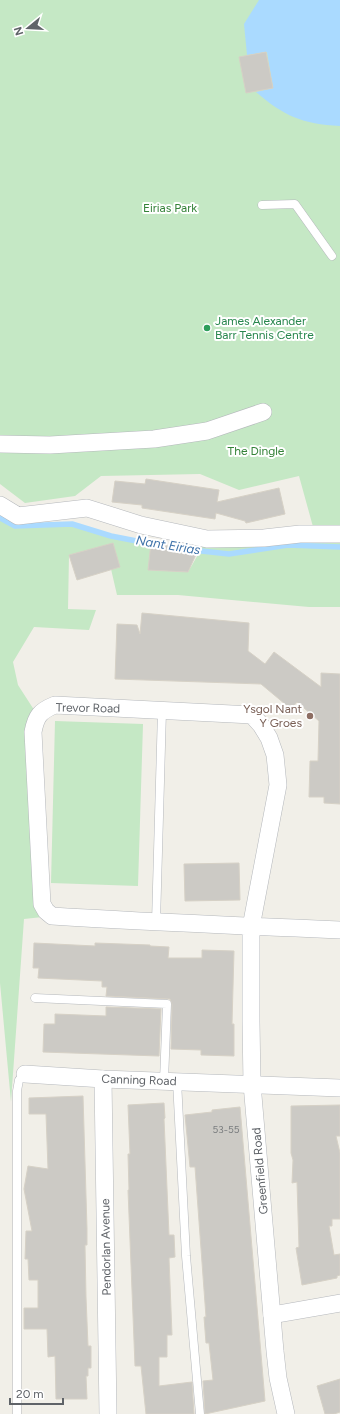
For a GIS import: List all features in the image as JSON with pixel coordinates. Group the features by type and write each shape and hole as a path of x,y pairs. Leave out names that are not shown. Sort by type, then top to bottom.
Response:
{"street":[{"path":"0,444 50,445 154,438 207,431 263,412"},
{"path":"0,506 18,516 87,508 142,525 206,539 264,538 300,534 340,534"},
{"name":"Trevor Road","path":"55,705 252,715 261,725 269,738 275,754 278,785 251,927 156,922 52,916 46,911 42,904 33,732 34,723 38,716 46,709 55,705"},
{"path":"251,927 340,930"},
{"name":"Greenfield Road","path":"251,927 252,1084 278,1378 286,1414"},
{"name":"Canning Road","path":"25,1074 103,1079 340,1088"},
{"name":"Pendorlan Avenue","path":"103,1079 108,1414"},
{"path":"272,1315 340,1303"}],"lane":[{"path":"262,205 295,204 332,256"},
{"path":"156,922 162,711"},
{"path":"35,998 167,1004 170,1081 200,1414"},
{"path":"17,1414 17,1091 19,1080 25,1074"}],"green space":[{"name":"Eirias Park","path":"0,0 340,0 340,607 309,607 178,595 117,595 111,569 113,544 69,555 68,609 96,610 89,630 34,627 13,662 18,685 38,716 33,732 52,916 24,919 11,1102 0,983 0,518 15,526 72,524 111,536 151,543 148,570 188,572 207,539 273,537 288,545 315,534 299,476 239,490 200,474 101,476 75,496 25,503 0,484"},
{"path":"55,721 143,724 138,886 51,883"}],"water":[{"path":"259,0 340,0 340,126 304,121 294,117 285,113 256,92 273,88 267,52 247,55 244,24"}],"building":[{"path":"266,52 273,88 246,93 239,57"},
{"path":"146,479 219,490 217,502 279,488 285,514 246,523 245,521 216,513 215,519 142,508 142,505 112,502 115,481 145,484"},
{"path":"113,543 120,567 77,580 69,555"},
{"path":"151,543 198,550 188,572 148,570"},
{"path":"142,613 249,623 248,651 265,664 274,652 321,687 321,673 340,674 340,804 324,803 324,797 309,797 310,761 318,761 319,721 297,702 291,709 261,684 115,679 117,624 137,625 140,634"},
{"path":"239,863 240,900 185,901 184,864"},
{"path":"34,943 95,946 95,943 169,947 168,958 202,958 202,950 234,951 232,1024 234,1024 234,1056 201,1055 201,1050 171,1049 172,1004 170,999 106,996 107,987 102,987 102,981 38,978 39,968 33,968"},
{"path":"106,1007 161,1009 159,1056 43,1052 44,1024 55,1024 55,1014 106,1016"},
{"path":"83,1096 87,1229 87,1245 85,1245 86,1297 88,1346 91,1346 91,1368 88,1368 88,1376 86,1376 87,1399 56,1399 55,1356 48,1357 47,1329 24,1329 24,1308 38,1308 38,1280 29,1280 28,1259 25,1259 26,1231 32,1231 24,1189 28,1166 48,1169 46,1114 29,1114 29,1098"},
{"path":"164,1103 169,1235 174,1235 175,1257 169,1258 172,1335 167,1335 167,1357 159,1357 159,1386 192,1382 194,1414 146,1414 141,1366 135,1366 128,1190 128,1154 130,1154 128,1105"},
{"path":"340,1105 340,1136 336,1136 340,1153 340,1219 332,1219 332,1226 329,1226 334,1255 340,1254 340,1275 337,1276 337,1278 302,1285 296,1248 299,1247 297,1182 292,1183 293,1160 291,1153 291,1106"},
{"path":"240,1107 265,1401 205,1414 203,1381 213,1380 209,1343 206,1343 204,1317 206,1317 195,1167 190,1167 185,1115"},
{"path":"340,1379 340,1412 325,1414 317,1386"}],"waterway":[{"name":"Nant Eirias","path":"0,518 15,526 72,524 111,536 157,545"},
{"name":"Nant Eirias","path":"192,550 229,554 288,545 340,547"}],"place":[{"name":"James Alexander Barr Tennis Centre","path":"207,328"},
{"name":"Ysgol Nant Y Groes","path":"310,716"}],"park label":[{"name":"The Dingle","path":"256,451"}]}
